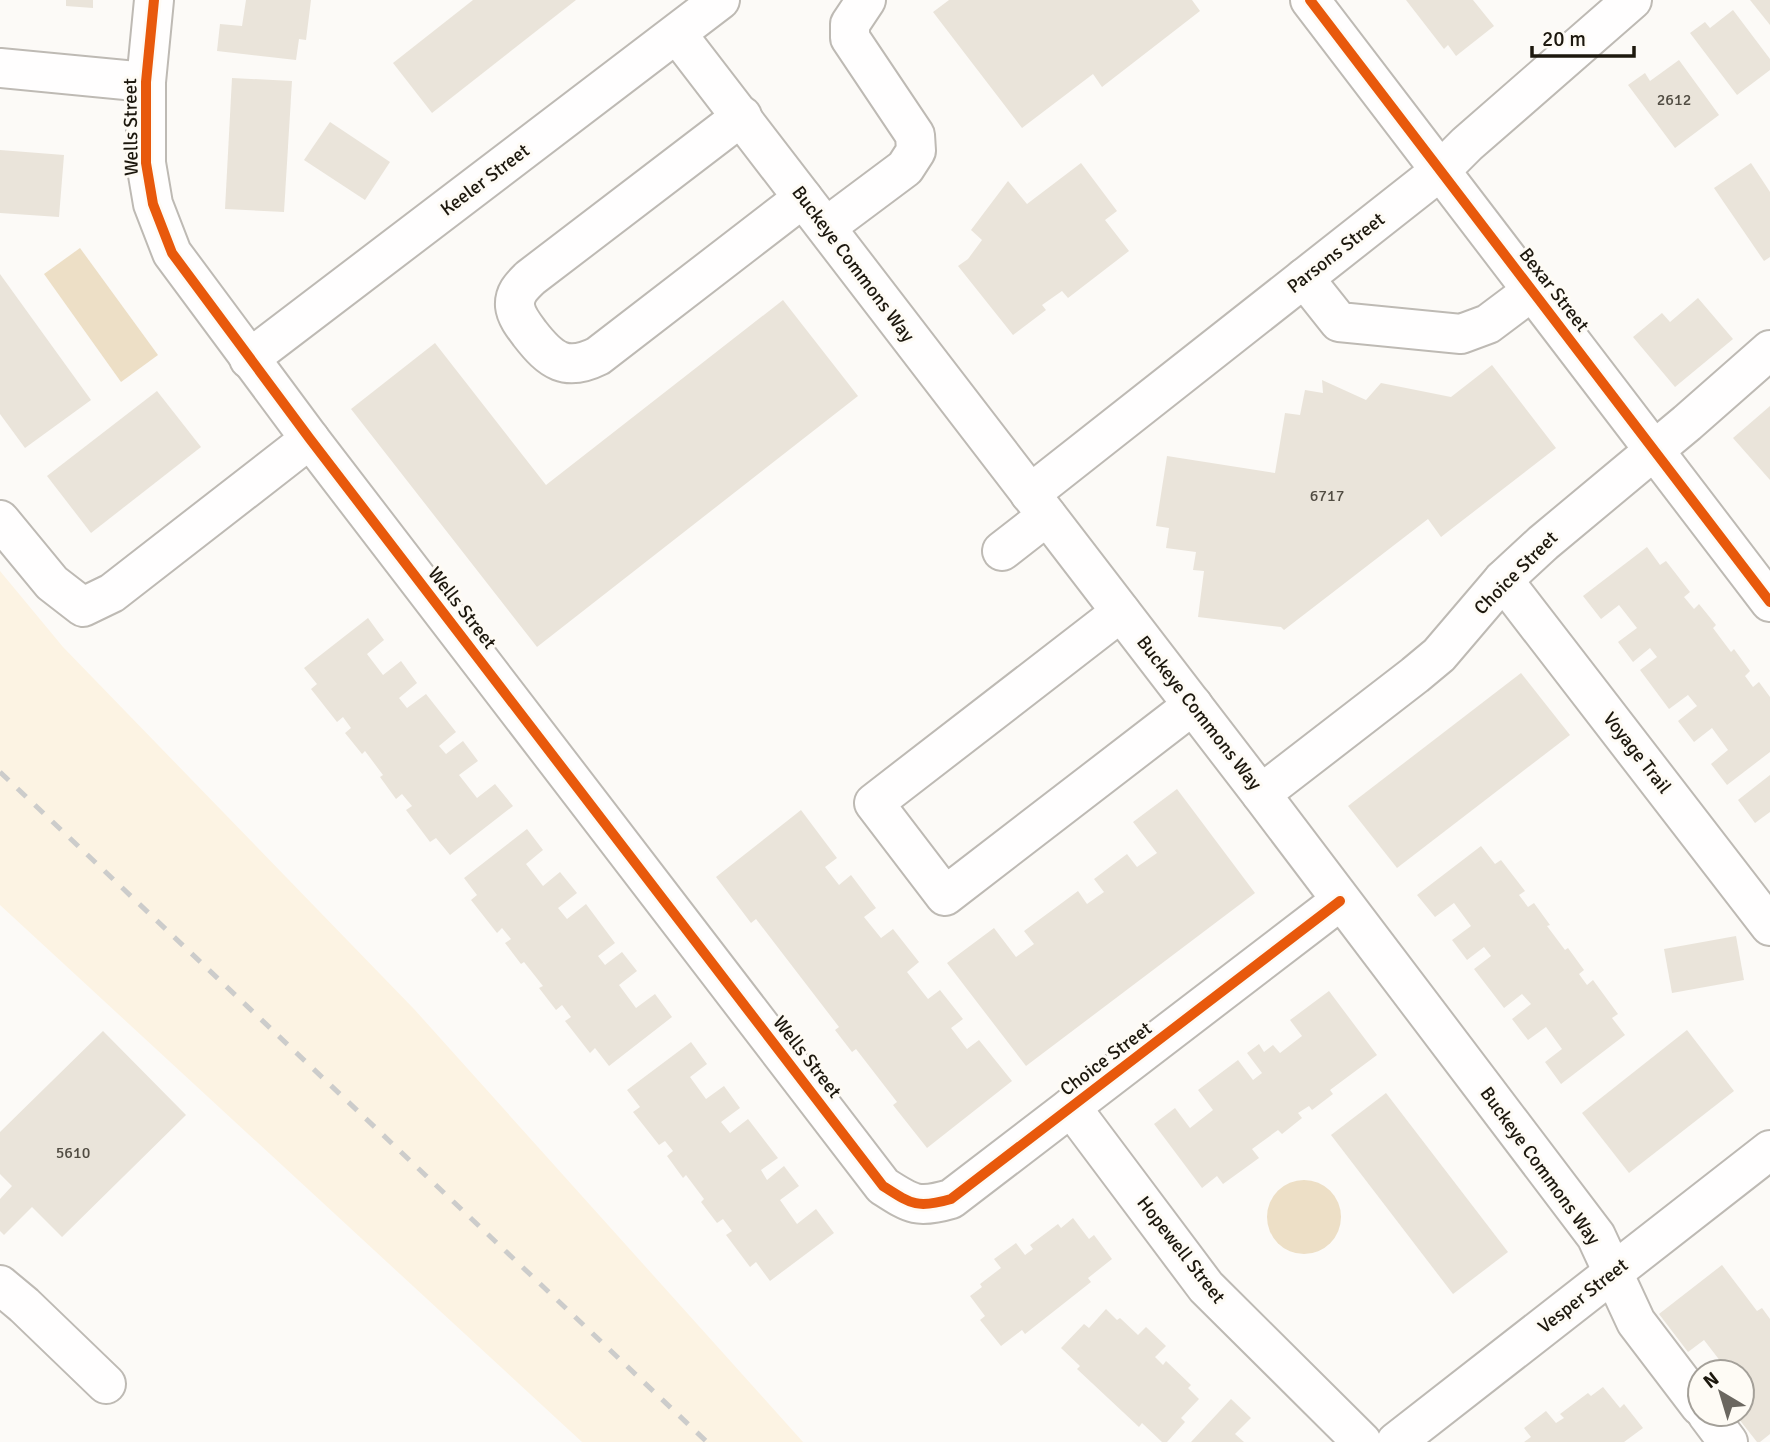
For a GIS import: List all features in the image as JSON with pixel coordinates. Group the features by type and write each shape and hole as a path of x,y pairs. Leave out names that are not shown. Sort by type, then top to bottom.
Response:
{"street":[{"name":"Wells Street","path":"154,0 146,82 146,163 153,204 172,253 249,359 883,1186"},
{"name":"Keeler Street","path":"249,359 720,0"},
{"path":"742,116 530,278 517,292 515,306 520,320 541,348 558,362 581,364 598,356 814,213 905,168 915,151 915,135 850,38 850,24 866,0"},
{"name":"Bexar Street","path":"1310,0 1769,598"},
{"name":"Parsons Street","path":"1002,551 1038,505 1304,278 1440,171 1467,144 1632,0"},
{"name":"Buckeye Commons Way","path":"677,34 1193,705 1596,1236 1636,1322 1686,1388"},
{"path":"0,68 146,82"},
{"path":"1304,278 1339,322 1461,334 1488,324 1532,290"},
{"name":"Choice Street","path":"1261,794 1431,662 1503,580 1543,543 1770,350"},
{"path":"0,520 52,583 83,607 113,593 310,439"},
{"name":"Voyage Trail","path":"1503,580 1770,926"},
{"path":"1121,612 874,803 945,896 1193,705"},
{"name":"Choice Street","path":"883,1186 905,1200 927,1206 951,1199 1340,901"},
{"name":"Hopewell Street","path":"1071,1107 1206,1287 1362,1442"},
{"name":"Vesper Street","path":"1396,1442 1770,1150"},
{"path":"0,1286 24,1305 106,1384"}],"shaded area":[{"path":"80,248 158,355 121,382 44,274"},
{"path":"0,571 63,647 414,1009 803,1442 582,1442 0,905"},
{"path":"1297,1180 1311,1180 1325,1186 1335,1196 1341,1217 1339,1231 1325,1248 1311,1254 1297,1254 1283,1248 1273,1238 1267,1224 1267,1210 1273,1196 1283,1186"}],"building":[{"path":"66,0 93,0 93,8 66,6"},
{"path":"246,0 311,0 306,40 299,39 296,60 217,51 220,24 242,26"},
{"path":"473,0 576,0 432,113 393,63"},
{"path":"949,0 1192,0 1200,11 1102,87 1093,74 1022,128 933,12"},
{"path":"1406,0 1473,0 1494,26 1456,56 1448,45 1444,49"},
{"path":"1750,0 1770,0 1770,25"},
{"path":"1733,10 1770,59 1770,70 1737,95 1690,33 1705,22 1710,28"},
{"path":"1679,60 1719,115 1675,148 1628,85 1645,73 1650,81"},
{"path":"232,78 292,81 284,212 225,209"},
{"path":"330,122 390,162 365,200 304,160"},
{"path":"0,150 64,155 59,217 0,213"},
{"path":"1081,163 1117,211 1105,220 1129,251 1068,298 1062,291 1042,305 1046,310 1013,335 958,266 968,259 982,240 971,230 1008,181 1027,204"},
{"path":"1751,163 1770,192 1770,257 1764,261 1714,188"},
{"path":"0,274 91,400 25,448 0,414"},
{"path":"1698,298 1733,339 1675,387 1633,337 1662,313 1670,322"},
{"path":"783,300 858,396 537,647 351,409 435,343 546,485"},
{"path":"1492,365 1556,448 1441,537 1428,519 1284,630 1281,627 1198,617 1204,571 1193,570 1196,552 1166,548 1169,528 1156,526 1167,456 1275,473 1285,413 1300,415 1305,390 1323,393 1322,380 1366,400 1381,383 1451,397"},
{"path":"157,391 201,447 91,533 47,476"},
{"path":"1770,406 1770,480 1733,438"},
{"path":"1647,547 1660,565 1666,561 1690,592 1684,597 1694,609 1699,604 1716,625 1713,628 1731,652 1734,649 1750,671 1745,676 1753,687 1759,682 1770,697 1770,752 1727,785 1711,764 1728,750 1712,728 1694,742 1678,721 1697,706 1688,695 1669,709 1640,670 1657,657 1650,648 1633,662 1618,642 1637,628 1619,605 1601,619 1583,596"},
{"path":"368,618 384,640 367,654 383,675 401,661 417,683 399,698 407,708 426,694 456,732 439,746 446,754 463,741 478,761 459,775 477,798 495,784 513,806 450,855 436,838 430,842 406,810 412,806 402,794 396,799 380,777 383,775 365,751 362,754 345,733 351,728 343,717 337,722 311,689 317,684 304,668"},
{"path":"1521,673 1570,735 1397,868 1348,806"},
{"path":"1770,775 1770,812 1755,823 1738,800"},
{"path":"1177,789 1255,893 1026,1066 947,963 994,928 1016,957 1034,944 1024,931 1078,891 1087,904 1104,892 1094,879 1127,854 1137,867 1157,853 1133,822"},
{"path":"801,810 837,858 825,867 839,885 851,875 876,908 864,917 881,938 893,929 919,962 907,972 928,999 940,990 963,1019 951,1028 967,1049 979,1040 1012,1081 927,1148 893,1105 897,1102 856,1049 852,1052 835,1030 839,1027 756,919 751,923 716,877"},
{"path":"527,829 543,850 526,864 543,886 560,872 577,893 558,908 567,919 586,904 615,943 598,956 605,965 622,952 637,971 619,985 636,1008 655,994 672,1017 609,1066 595,1048 590,1053 565,1021 571,1017 562,1005 556,1010 539,988 543,986 505,943 511,939 502,928 497,933 471,900 477,895 464,878"},
{"path":"1481,846 1495,864 1501,860 1525,891 1519,895 1528,907 1534,903 1550,925 1547,926 1584,970 1579,974 1587,985 1593,980 1618,1014 1612,1018 1625,1035 1561,1084 1545,1062 1562,1049 1546,1027 1528,1040 1512,1019 1531,1004 1522,994 1504,1008 1474,969 1491,956 1484,947 1467,960 1452,940 1471,926 1454,903 1435,917 1417,895"},
{"path":"1736,936 1744,980 1672,993 1664,949"},
{"path":"1329,991 1377,1055 1330,1090 1333,1094 1312,1110 1309,1106 1298,1113 1302,1118 1282,1134 1278,1130 1252,1149 1259,1158 1223,1184 1217,1176 1202,1188 1154,1124 1175,1108 1190,1128 1213,1110 1198,1090 1238,1060 1253,1080 1262,1073 1247,1053 1259,1044 1264,1052 1273,1045 1280,1053 1302,1036 1290,1020"},
{"path":"1687,1030 1734,1091 1629,1173 1582,1113"},
{"path":"103,1031 186,1115 62,1237 32,1207 4,1235 0,1231 0,1199 12,1186 0,1174 0,1132"},
{"path":"691,1042 707,1064 690,1077 706,1099 724,1086 740,1108 721,1122 730,1133 748,1119 778,1158 761,1170 767,1180 784,1166 799,1186 780,1200 797,1224 816,1209 834,1233 770,1281 756,1262 750,1267 726,1235 732,1231 723,1219 717,1223 701,1202 704,1199 686,1175 683,1178 667,1156 673,1151 665,1141 659,1145 633,1112 640,1107 627,1090"},
{"path":"1386,1093 1508,1252 1453,1294 1331,1135"},
{"path":"1073,1218 1089,1239 1094,1235 1112,1259 1088,1278 1091,1282 1025,1334 1022,1330 1001,1346 980,1320 985,1316 970,1296 982,1287 980,1284 1001,1268 994,1259 1016,1243 1025,1255 1033,1249 1030,1245 1058,1224 1061,1228"},
{"path":"1722,1265 1757,1311 1762,1308 1770,1319 1770,1434 1757,1442 1746,1428 1756,1428 1756,1358 1718,1358 1704,1340 1688,1352 1659,1314"},
{"path":"1106,1309 1138,1335 1146,1327 1166,1346 1155,1357 1163,1365 1166,1361 1191,1385 1188,1388 1199,1399 1181,1418 1185,1422 1167,1442 1162,1442 1142,1423 1139,1427 1077,1369 1080,1366 1061,1348 1084,1324 1089,1328"},
{"path":"1603,1387 1620,1408 1624,1404 1643,1428 1624,1442 1524,1442 1531,1437 1524,1428 1546,1411 1556,1423 1564,1418 1560,1414 1588,1393 1591,1396"},
{"path":"1231,1399 1251,1418 1235,1434 1244,1442 1191,1442"}],"railway":[{"path":"0,772 707,1442"}],"cycle path":[{"path":"154,0 146,82 146,163 153,204 172,253 310,439 883,1186 915,1203 930,1204 951,1199 1340,901"},
{"path":"1310,0 1770,602"}]}
